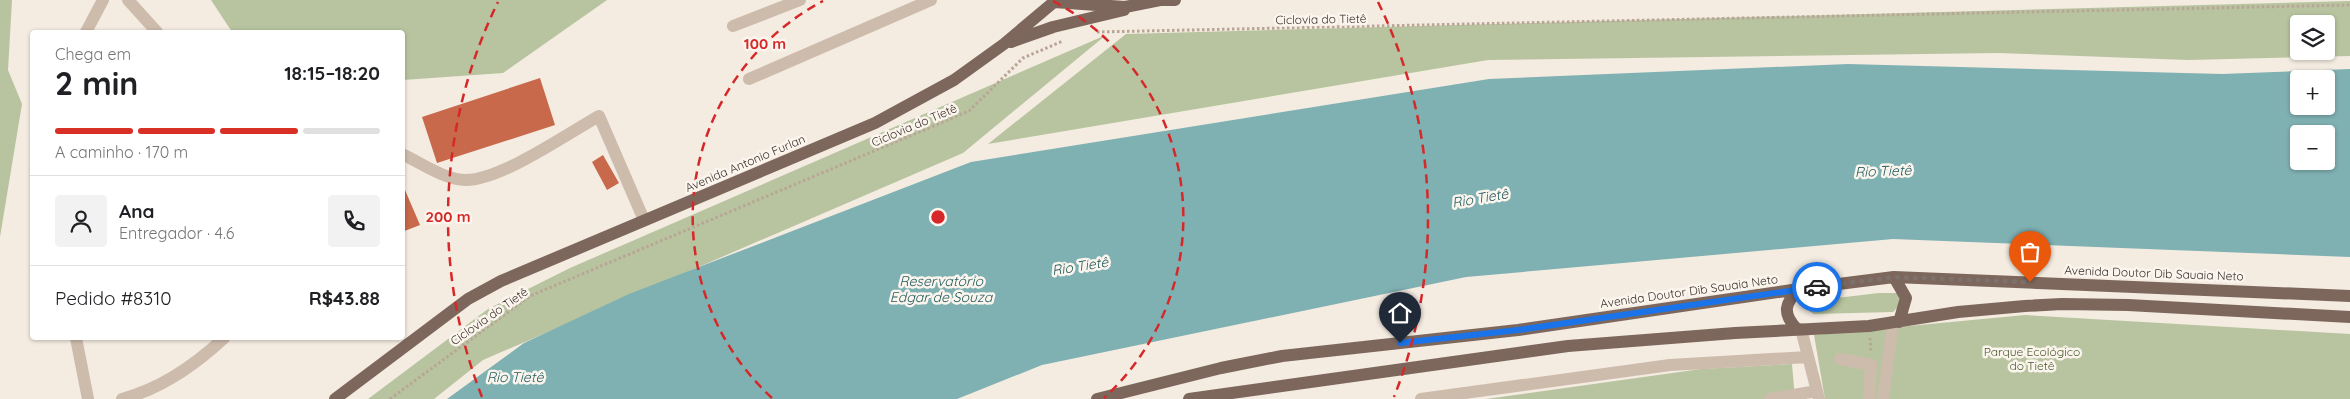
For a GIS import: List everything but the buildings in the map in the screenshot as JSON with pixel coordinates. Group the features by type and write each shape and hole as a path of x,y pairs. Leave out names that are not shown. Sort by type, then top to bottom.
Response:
{"main road":[{"path":"1004,44 1053,27 1160,0"},
{"name":"Avenida Antonio Furlan","path":"335,399 468,299 501,281 875,123 954,80 1004,44 1055,1 1124,2 1175,0"},
{"path":"1894,277 1906,298 1896,322"},
{"name":"Avenida Doutor Dib Sauaia Neto","path":"1097,399 1221,368 1282,356 1518,330 1894,277 2350,296"},
{"path":"1799,289 1786,307 1786,312 1799,329"},
{"path":"1189,399 1568,346 1799,329 1869,326 1958,312 2062,304 2350,318"}],"lane":[{"path":"87,30 104,0"},
{"path":"128,0 155,30"},
{"path":"733,26 800,0"},
{"path":"749,79 931,0"},
{"path":"405,156 442,174 465,180 496,175 599,116 644,220"},
{"path":"1883,399 1896,322"},
{"path":"1770,399 1818,395 1799,329"},
{"path":"76,340 88,399"},
{"path":"122,399 146,392 204,356 222,340"},
{"path":"1421,399 1670,364 1808,356"},
{"path":"1840,359 1871,365 1869,399"}],"path":[{"name":"Ciclovia do Tietê","path":"1091,33 2350,5"},
{"name":"Ciclovia do Tietê","path":"390,399 530,296 969,111 1022,58 1064,40"},
{"path":"1869,326 1871,365"}],"green space":[{"path":"0,0 12,0 8,70 22,104 0,237"},
{"path":"211,0 607,0 503,73 405,80 405,30 231,30"},
{"path":"2350,1 2350,56 2335,56 2335,15 2290,15 2290,57 2188,60 1998,53 1488,60 988,144 1126,34"},
{"path":"1106,35 963,153 483,360 434,399 368,399 488,309 570,268"},
{"path":"1879,293 1897,293 1902,303 1893,312 1814,314 1809,311 1809,305 1828,299"},
{"name":"Parque Ecológico do Tietê","path":"2025,315 2350,334 2350,399 1825,399 1814,335"},
{"path":"1792,364 1795,399 1486,399 1701,369"}],"water":[{"name":"Reservatório Edgar de Souza","path":"1848,64 2222,74 2290,71 2290,115 2335,115 2335,70 2324,70 2350,69 2350,257 1893,239 1466,277 1042,365 957,399 447,399 524,343 629,294 971,162 1489,79"}],"way so far":[{"path":"1817,287 1894,277 2030,282"}],"route":[{"path":"1400,343 1518,330 1817,287"}],"water label":[{"name":"Rio Tietê","path":"1883,171"},
{"name":"Rio Tietê","path":"1480,198"},
{"name":"Rio Tietê","path":"1080,266"},
{"name":"Rio Tietê","path":"515,377"}]}
